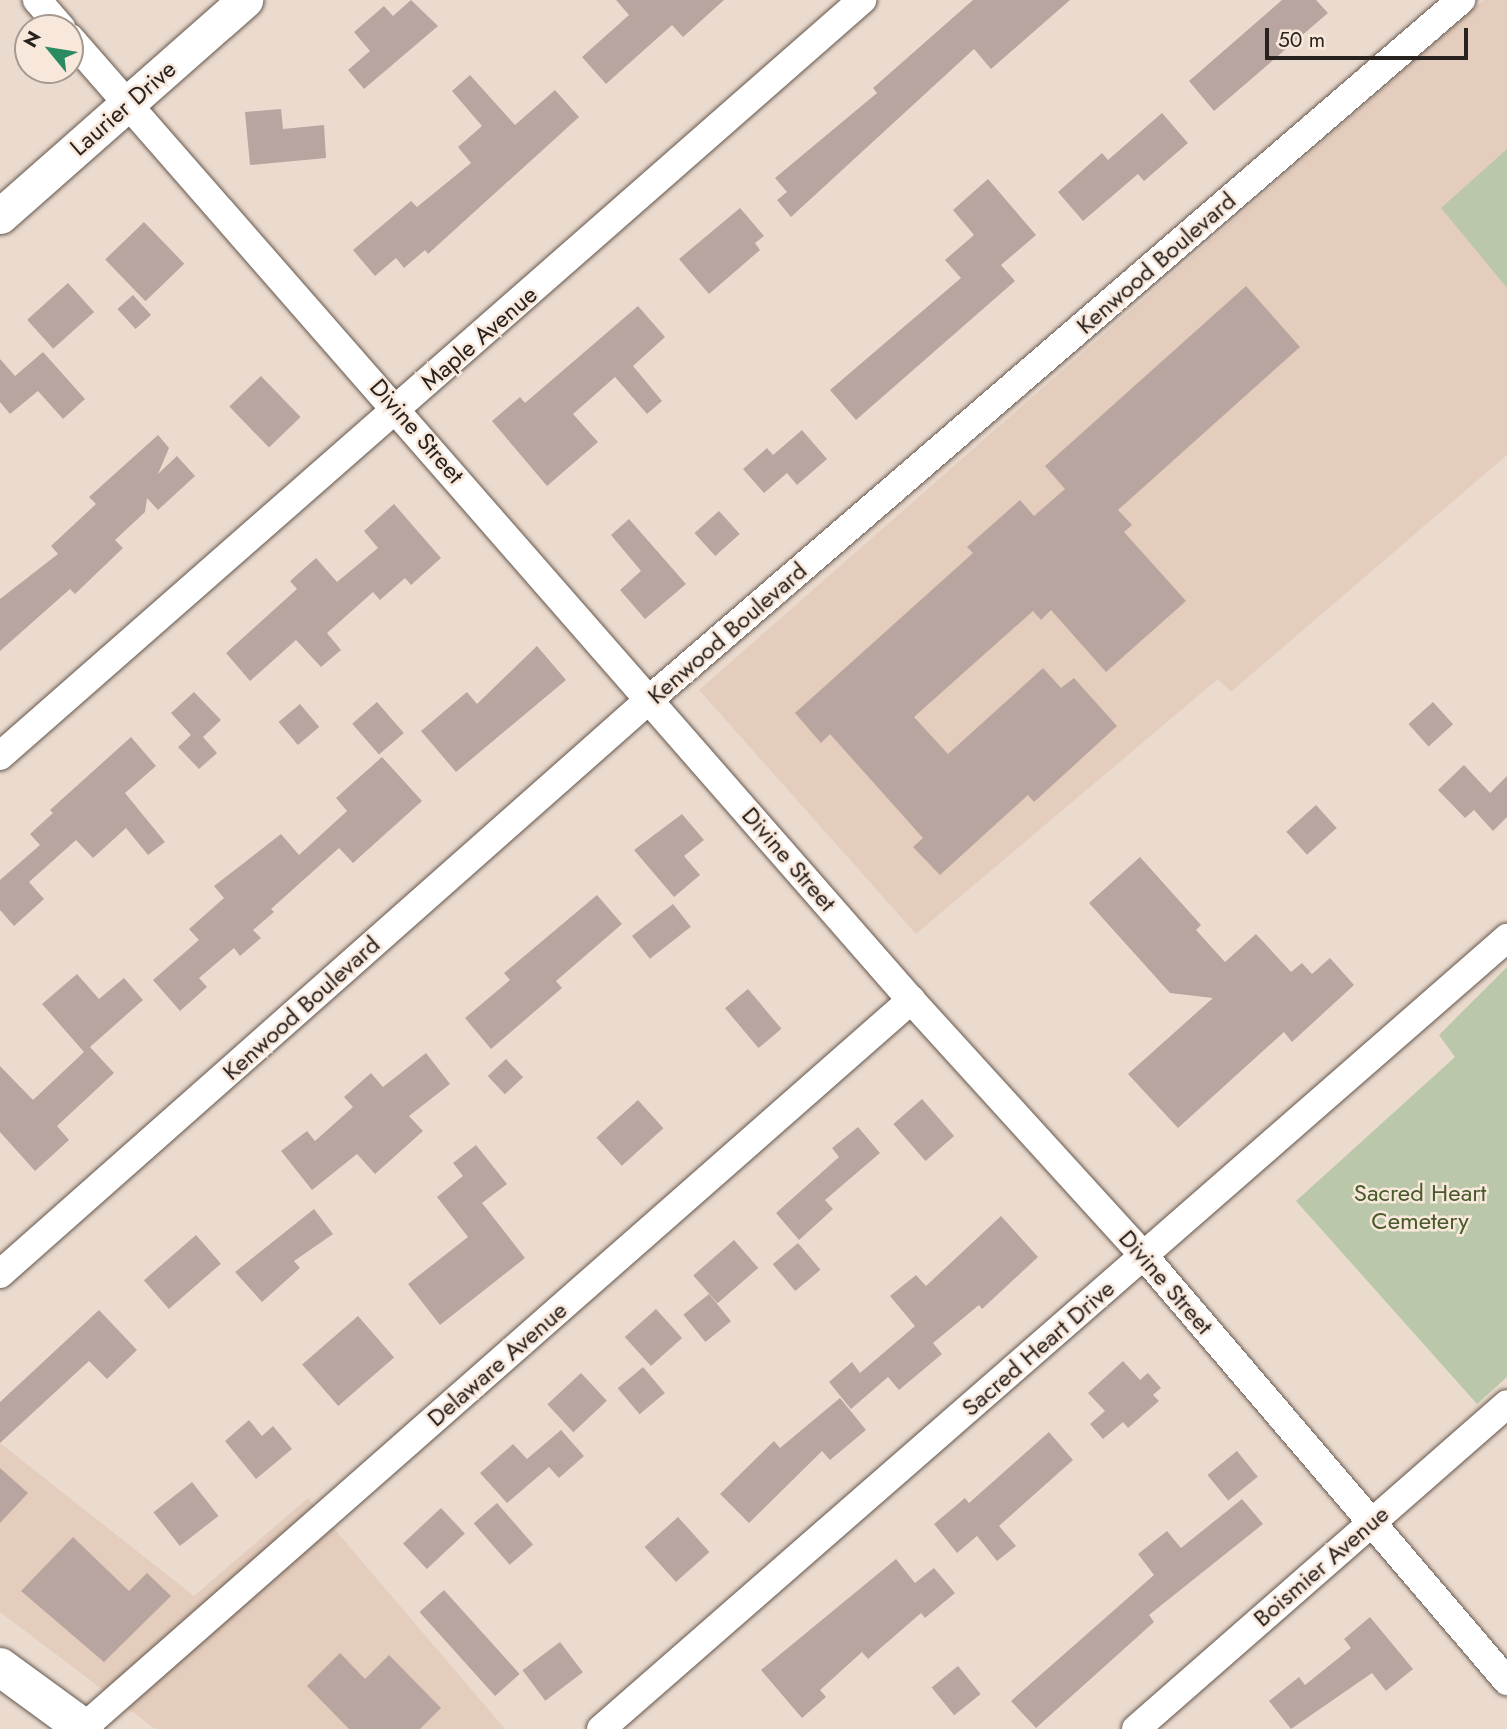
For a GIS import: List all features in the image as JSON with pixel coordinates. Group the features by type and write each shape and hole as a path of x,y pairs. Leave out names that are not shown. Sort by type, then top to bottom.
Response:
{"main road":[{"path":"0,1667 84,1728"}],"street":[{"path":"37,0 49,14"},
{"name":"Laurier Drive","path":"0,216 245,0"},
{"name":"Maple Avenue","path":"0,756 398,410 862,0"},
{"name":"Kenwood Boulevard","path":"0,1274 650,699 1461,0"},
{"name":"Divine Street","path":"84,54 398,410 911,1000 1144,1256 1507,1681"},
{"name":"Sacred Heart Drive","path":"601,1729 1507,938"},
{"name":"Delaware Avenue","path":"84,1728 911,1000"},
{"name":"Boismier Avenue","path":"1136,1729 1507,1404"}],"shaded area":[{"path":"1484,0 1507,0 1507,455 1231,692 1218,679 916,934 699,690"},
{"path":"0,1443 194,1596 308,1498 505,1729 155,1729 0,1612"}],"green space":[{"path":"1507,149 1507,288 1441,208"},
{"name":"Sacred Heart Cemetery","path":"1507,967 1507,1377 1477,1404 1296,1201 1455,1057 1439,1035"}],"building":[{"path":"411,0 438,26 364,89 348,70 370,51 354,32 384,6 393,16"},
{"path":"616,0 724,0 683,37 672,25 606,84 582,57 629,15"},
{"path":"973,0 1070,0 991,69 974,49 791,217 777,200 787,192 775,178 877,93 873,88"},
{"path":"1282,0 1316,0 1328,13 1214,111 1189,81"},
{"path":"470,75 515,125 555,90 579,117 428,254 425,250 404,268 396,258 375,276 353,250 411,201 417,207 471,163 458,147 482,126 452,91"},
{"path":"281,109 283,129 324,125 326,158 250,165 245,112"},
{"path":"1162,113 1188,143 1144,181 1138,174 1083,221 1058,192 1102,153 1108,160"},
{"path":"988,179 1036,235 1001,265 1015,281 856,420 830,390 961,278 945,260 974,235 953,210"},
{"path":"740,208 764,236 755,243 760,250 709,294 679,259"},
{"path":"144,222 184,264 145,301 105,260"},
{"path":"68,283 94,312 53,349 27,320"},
{"path":"1246,286 1300,347 1118,510 1132,525 1124,532 1186,601 1106,672 1051,610 1041,620 1033,611 914,717 948,754 1043,668 1061,688 1074,678 1117,726 1034,802 1028,795 940,875 913,847 923,838 830,734 821,743 795,713 973,553 967,547 1020,500 1034,516 1065,489 1045,466"},
{"path":"133,295 151,315 135,329 117,309"},
{"path":"638,306 665,337 633,366 662,401 647,414 615,377 573,414 598,442 547,486 492,421 520,397 525,403"},
{"path":"43,352 85,399 63,419 38,391 10,414 0,402 0,359 15,376"},
{"path":"261,376 301,417 269,448 229,407"},
{"path":"802,430 827,459 797,485 787,473 764,493 743,469 767,448 773,455"},
{"path":"158,435 169,448 158,474 177,456 195,476 158,510 147,498 145,512 115,540 123,548 75,594 70,589 0,651 0,599 58,554 51,546 96,504 89,497"},
{"path":"394,504 441,558 411,585 405,578 380,600 373,592 327,633 341,650 321,667 296,640 250,681 226,653 297,589 290,581 316,558 337,582 378,548 364,531"},
{"path":"719,511 740,534 715,556 694,533"},
{"path":"629,519 686,584 645,619 620,590 641,571 611,535"},
{"path":"537,646 566,680 456,772 421,731 467,692 477,704"},
{"path":"194,692 221,720 203,737 217,753 199,769 178,747 191,735 171,713"},
{"path":"377,702 404,733 379,755 352,724"},
{"path":"1433,702 1453,724 1429,746 1408,724"},
{"path":"300,704 319,727 298,745 279,722"},
{"path":"131,737 156,766 125,793 165,842 148,855 126,828 93,858 76,840 29,882 44,899 14,926 0,910 0,880 40,845 30,834 53,813 50,810"},
{"path":"382,757 422,801 353,863 339,848 271,909 274,912 253,930 261,938 240,956 234,948 199,978 207,987 180,1011 153,980 199,940 189,929 224,898 214,886 281,834 299,855 347,811 336,798"},
{"path":"1464,765 1490,793 1507,776 1507,817 1493,831 1474,810 1465,818 1438,790"},
{"path":"1316,805 1337,828 1307,855 1286,832"},
{"path":"682,814 704,840 684,856 700,875 674,897 634,850"},
{"path":"1140,857 1201,925 1196,930 1225,962 1256,934 1291,972 1302,963 1312,974 1330,958 1354,985 1292,1042 1284,1032 1178,1128 1128,1074 1213,998 1170,993 1089,903"},
{"path":"597,895 622,924 556,981 562,988 491,1049 465,1018 510,980 504,973"},
{"path":"673,904 691,927 650,959 632,936"},
{"path":"77,974 99,999 124,978 143,1000 90,1047 114,1073 57,1126 69,1140 35,1171 0,1132 0,1066 33,1100 84,1052 42,1004"},
{"path":"748,989 781,1029 758,1048 725,1008"},
{"path":"426,1053 450,1084 409,1116 423,1131 375,1174 357,1154 312,1190 281,1151 307,1131 315,1141 353,1107 344,1097 371,1073 383,1087"},
{"path":"506,1059 523,1077 505,1094 488,1076"},
{"path":"922,1099 954,1136 925,1161 893,1124"},
{"path":"638,1100 663,1128 622,1166 596,1137"},
{"path":"858,1127 880,1153 825,1200 833,1209 799,1240 776,1213 839,1157 832,1148"},
{"path":"476,1145 507,1184 482,1203 525,1258 440,1325 408,1284 468,1237 437,1197 463,1176 453,1163"},
{"path":"314,1209 333,1234 294,1261 300,1268 262,1302 235,1272"},
{"path":"1001,1216 1038,1257 982,1309 979,1305 933,1343 942,1354 899,1390 888,1377 851,1409 829,1382 852,1362 860,1373 915,1326 890,1296 916,1275 926,1286"},
{"path":"196,1235 221,1264 169,1309 144,1280"},
{"path":"734,1240 758,1268 718,1303 693,1275"},
{"path":"798,1243 820,1270 795,1291 773,1264"},
{"path":"709,1294 731,1321 705,1342 683,1315"},
{"path":"656,1309 682,1338 651,1366 625,1337"},
{"path":"99,1310 137,1350 107,1379 89,1361 0,1443 0,1402"},
{"path":"358,1316 394,1358 338,1406 302,1365"},
{"path":"1123,1361 1140,1380 1148,1373 1161,1388 1153,1395 1159,1401 1128,1428 1123,1422 1103,1439 1090,1424 1105,1411 1088,1393"},
{"path":"643,1367 665,1393 640,1414 618,1388"},
{"path":"581,1373 607,1401 573,1432 547,1404"},
{"path":"840,1398 866,1430 830,1460 822,1451 749,1523 720,1494 774,1441 780,1448"},
{"path":"249,1420 262,1436 273,1426 292,1449 256,1479 225,1441"},
{"path":"561,1430 584,1456 559,1478 549,1467 507,1503 480,1473 513,1444 527,1459"},
{"path":"1049,1432 1073,1460 999,1526 1016,1546 997,1561 977,1536 957,1553 934,1524 965,1498 969,1503"},
{"path":"1237,1451 1258,1477 1228,1501 1207,1475"},
{"path":"0,1468 28,1493 0,1523"},
{"path":"192,1482 218,1516 180,1546 153,1512"},
{"path":"1242,1499 1263,1524 1149,1615 1154,1622 1036,1728 1011,1701 1154,1575 1138,1554 1167,1531 1181,1548"},
{"path":"497,1503 533,1545 510,1565 474,1523"},
{"path":"441,1508 465,1534 427,1569 403,1543"},
{"path":"678,1517 709,1552 676,1582 645,1547"},
{"path":"73,1537 129,1591 147,1573 171,1596 104,1662 21,1591"},
{"path":"896,1559 915,1583 934,1568 955,1593 925,1618 921,1613 868,1659 862,1652 820,1690 826,1697 802,1718 761,1670"},
{"path":"444,1590 520,1674 495,1696 419,1612"},
{"path":"1370,1617 1413,1669 1386,1691 1372,1673 1291,1729 1269,1701 1299,1677 1305,1685 1351,1648 1344,1639"},
{"path":"560,1642 583,1672 545,1701 522,1670"},
{"path":"340,1653 365,1679 389,1655 441,1708 420,1729 349,1729 307,1686"},
{"path":"958,1666 981,1694 954,1715 932,1687"}]}
